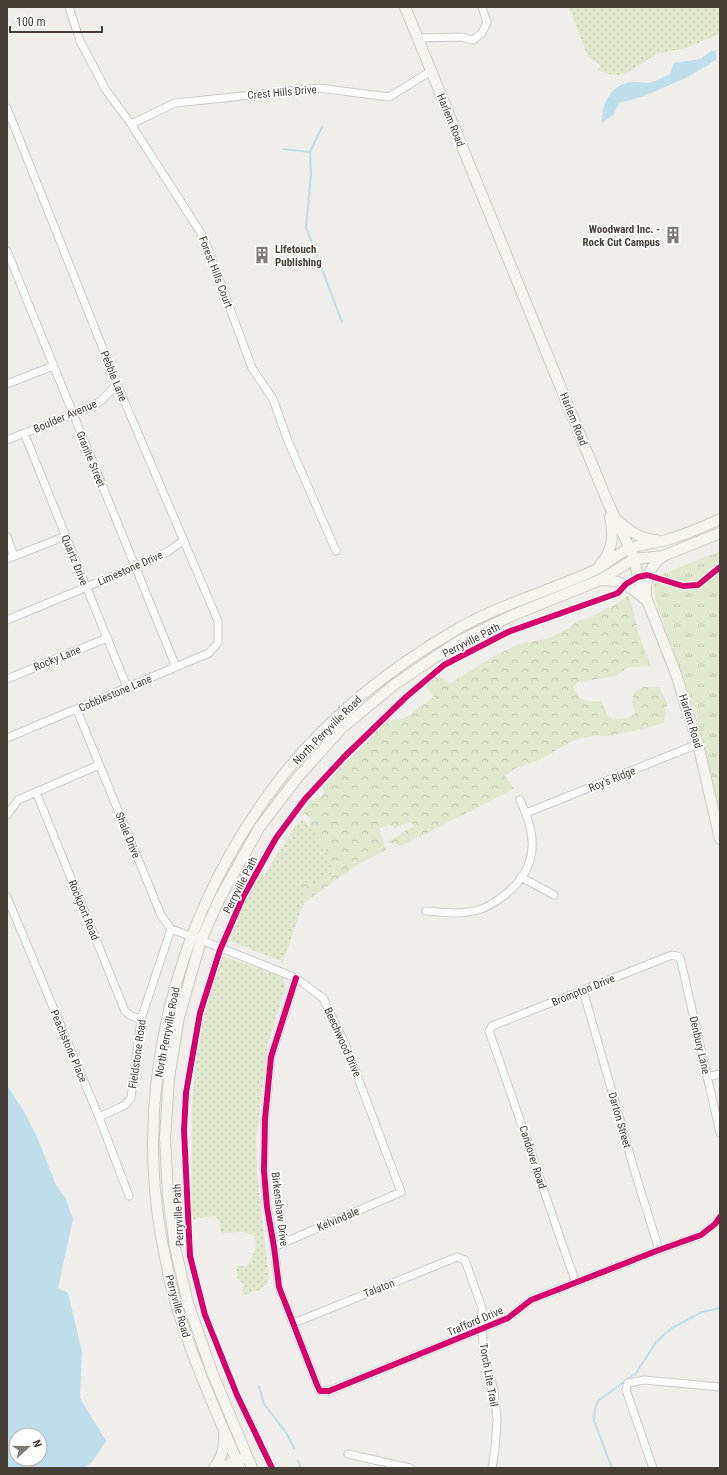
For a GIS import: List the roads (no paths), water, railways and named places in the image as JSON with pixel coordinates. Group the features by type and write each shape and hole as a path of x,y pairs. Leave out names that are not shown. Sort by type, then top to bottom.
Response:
{"main road":[{"name":"Harlem Road","path":"405,7 419,38 431,72 608,503 634,559 638,577 676,674 698,744 720,839"},
{"path":"608,503 617,521 638,536 653,540 672,539"},
{"path":"594,570 605,559 612,541 613,529 608,503"},
{"name":"North Perryville Road","path":"154,1134 155,1097 169,1009 191,936 229,856 272,788 300,755 342,713 370,688 398,667 457,629 508,605 594,570 630,549 672,539 720,519"},
{"name":"North Perryville Road","path":"165,1138 169,1078 179,1017 201,940 220,898 259,828 298,777 341,729 394,685 459,641 511,616 600,580 634,559 663,556 720,533"},
{"path":"647,601 646,588 648,575 656,561 663,556"},
{"path":"600,580 613,580 626,584 647,601"},
{"name":"Perryville Road","path":"154,1134 154,1166 157,1201 161,1233 169,1274 184,1328 223,1428 245,1464"},
{"name":"Perryville Road","path":"165,1138 168,1195 174,1246 188,1303 245,1464"},
{"path":"214,1468 222,1454 224,1443 223,1428"},
{"path":"220,1468 245,1464"}],"street":[{"name":"Forest Hills Court","path":"68,7 80,41 106,90 131,124 204,238 252,368 273,399 288,441 336,551"},
{"path":"419,38 460,37 473,40 482,33 487,22 482,7"},
{"name":"Crest Hills Drive","path":"131,124 175,103 319,88 389,97 431,72"},
{"name":"Pebble Lane","path":"7,108 117,384 218,621 218,643"},
{"name":"Granite Street","path":"7,251 176,667"},
{"path":"7,384 53,366"},
{"name":"Boulder Avenue","path":"7,440 73,414 101,400 117,384"},
{"name":"Quartz Drive","path":"24,433 127,687"},
{"path":"7,559 66,536"},
{"path":"7,537 14,556"},
{"name":"Limestone Drive","path":"7,620 135,567 168,552 184,540"},
{"name":"Rocky Lane","path":"7,679 107,638"},
{"name":"Cobblestone Lane","path":"7,738 77,710 127,687 209,653 218,643"},
{"name":"Shale Drive","path":"77,710 161,915 171,929"},
{"name":"Roy's Ridge","path":"526,813 698,744"},
{"path":"7,815 18,800 99,766"},
{"name":"Rockport Road","path":"36,792 126,1011 131,1016 141,1019"},
{"path":"426,911 455,913 482,909 513,889 529,865 533,850 532,834 526,813 520,800"},
{"path":"521,877 554,895"},
{"name":"Peachstone Place","path":"7,897 99,1117 129,1196"},
{"path":"171,929 201,940"},
{"name":"Fieldstone Road","path":"99,1117 125,1106 131,1098 141,1019 171,929"},
{"name":"Beechwood Drive","path":"201,940 296,978 323,998 340,1033 374,1118 401,1192"},
{"name":"Brompton Drive","path":"489,1031 492,1026 672,955 680,957"},
{"name":"Denbury Lane","path":"680,957 720,1133"},
{"name":"Birkenshaw Drive","path":"296,978 271,1057 265,1119 264,1171 267,1207 279,1287 320,1391"},
{"name":"Darton Street","path":"583,990 634,1169 659,1250"},
{"name":"Candover Road","path":"489,1031 528,1139 553,1219 576,1283"},
{"path":"707,1077 720,1074"},
{"name":"Kelvindale","path":"274,1247 401,1192"},
{"name":"Trafford Drive","path":"320,1391 329,1391 508,1318 530,1300 701,1235 715,1224 720,1217"},
{"name":"Talaton","path":"294,1323 457,1257 466,1260"},
{"name":"Torch Lite Trail","path":"466,1260 482,1308 483,1350 494,1391 497,1419 492,1468"},
{"path":"652,1468 626,1390 628,1383 644,1380 720,1387"},
{"path":"348,1454 410,1468"}],"water":[{"path":"716,50 716,60 686,78 641,97 619,103 614,114 602,123 605,103 613,91 618,87 631,82 653,82 670,74 674,63 700,59 711,51"},
{"path":"7,1087 25,1113 37,1137 56,1185 66,1199 73,1219 58,1288 68,1293 82,1352 80,1398 106,1441 93,1461 84,1468 7,1468"}],"waterway":[{"path":"322,127 310,152 311,175 306,227 342,322"},
{"path":"283,149 310,152"},
{"path":"612,1468 594,1421 595,1409 598,1401 636,1373 656,1342 672,1328 702,1312 720,1308"},
{"path":"259,1386 264,1404 287,1434 294,1448"},
{"path":"298,1461 301,1468"}],"place":[{"name":"Woodward Inc. - Rock Cut Campus","path":"673,235"},
{"name":"Lifetouch Publishing","path":"262,255"}]}
